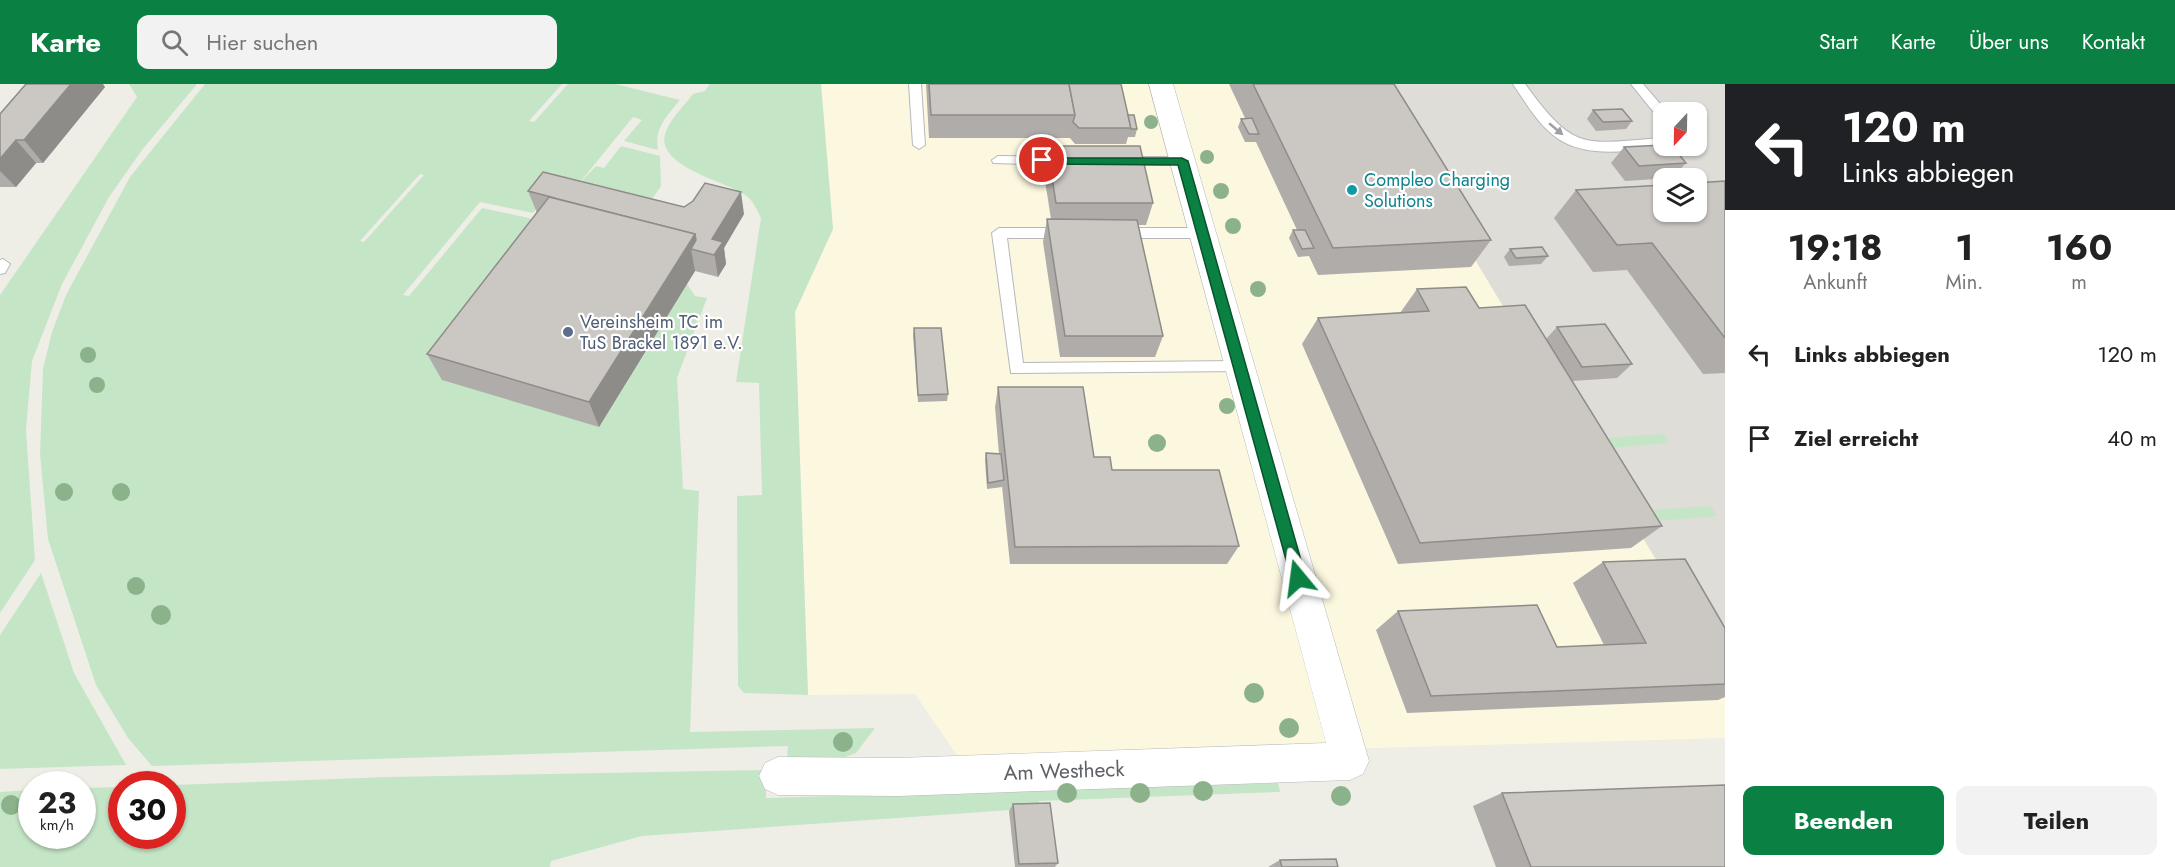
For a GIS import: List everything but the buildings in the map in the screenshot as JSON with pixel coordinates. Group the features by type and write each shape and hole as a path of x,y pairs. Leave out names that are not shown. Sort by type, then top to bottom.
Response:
{"street":[{"path":"1161,84 1240,367"},
{"name":"Am Westheck","path":"778,776 897,777 1350,761 1240,367"}],"lane":[{"path":"915,84 919,145"},
{"path":"1519,84 1547,121 1570,140 1595,146 1653,143"},
{"path":"1637,84 1653,104"},
{"path":"998,160 1076,161"},
{"path":"1109,161 1182,161"},
{"path":"1101,233 1202,232"},
{"path":"1077,233 999,233 1016,369 1240,367"}],"shaded area":[{"path":"821,84 1370,84 1725,674 1725,738 960,760 915,694 808,695 795,312 833,229"},
{"path":"1370,84 1725,84 1725,674 1480,268"}],"green space":[{"path":"129,84 197,84 142,150 109,197 62,284 32,361 26,430 35,560 0,613 0,295 137,97"},
{"path":"205,84 562,84 529,121 534,122 568,84 615,84 680,100 666,117 660,129 658,150 624,141 642,120 633,117 577,186 596,166 604,168 621,146 660,156 661,186 648,205 550,190 533,213 480,202 403,295 409,296 482,208 529,218 551,235 599,427 687,284 695,296 707,298 677,378 683,489 699,491 690,732 875,728 856,753 835,761 787,762 788,746 152,766 128,738 96,685 48,539 40,454 43,369 52,332 66,295 130,177","holes":["420,174 424,175 364,242 360,241"]},
{"path":"710,84 821,84 833,229 795,312 808,695 744,693 738,686 737,496 762,495 759,383 736,382 761,218 748,197 680,163 670,154 665,143 666,131 675,116 693,94 705,91"},
{"path":"1663,434 1669,443 1610,448 1605,438"},
{"path":"1710,506 1717,516 1656,521 1649,510"},
{"path":"41,573 74,673 126,765 0,769 0,635"},
{"path":"766,770 766,798 1278,783 1280,792 1039,801 1039,808 642,836 551,861 550,867 0,867 0,792 18,791 18,849 96,849 96,788 108,787 108,849 186,849 186,785 388,777"}],"place":[{"name":"Compleo Charging Solutions","path":"1352,190"},
{"name":"Vereinsheim TC im TuS Brackel 1891 e.V.","path":"568,332"}],"route":[{"path":"1042,160 1182,161 1298,578"}]}
